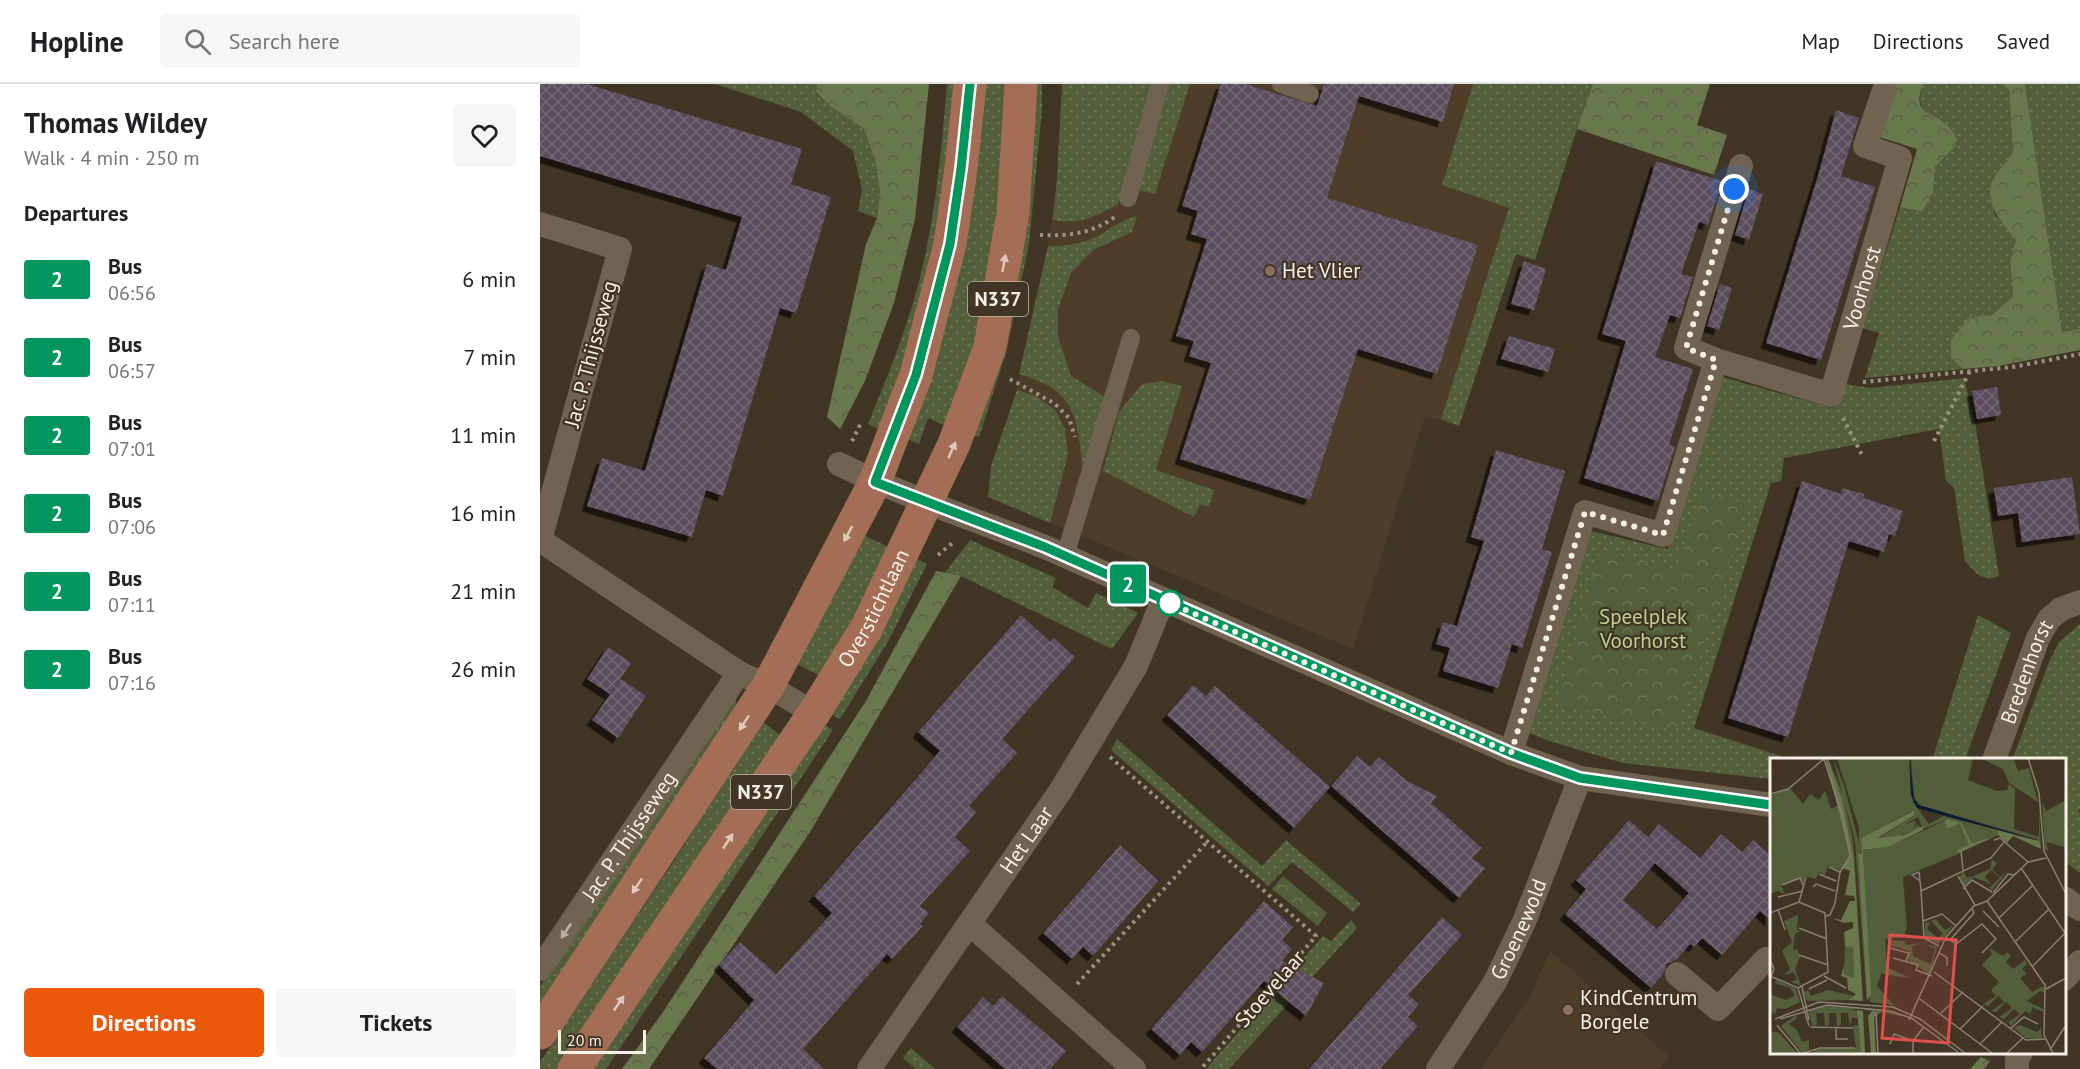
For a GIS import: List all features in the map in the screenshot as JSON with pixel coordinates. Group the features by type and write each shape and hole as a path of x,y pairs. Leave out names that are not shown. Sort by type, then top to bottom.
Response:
{"main road":[{"name":"N337","path":"540,1034 875,482 916,375 950,244 970,84"},
{"name":"Overstichtlaan","path":"574,1069 814,713 867,627 954,444 990,347 1013,213 1021,84"}],"street":[{"path":"1128,198 1160,84"},
{"path":"1281,84 1310,94"},
{"name":"Voorhorst","path":"1833,386 1900,158 1865,146 1884,90"},
{"path":"1741,166 1686,348 1716,360 1833,386"},
{"name":"Jac. P. Thijsseweg","path":"540,224 620,249 540,540 754,680 814,713"},
{"path":"1065,556 1131,338"},
{"path":"1511,753 1585,512 1663,535 1716,360"},
{"path":"839,464 875,482 1065,556 1511,753 1580,778 1770,805"},
{"name":"Het Laar","path":"869,1069 1060,790 1136,666 1163,600"},
{"name":"Bredenhorst","path":"1995,758 2038,638 2049,619 2061,609 2080,602"},
{"name":"Jac. P. Thijsseweg","path":"540,969 754,680"},
{"name":"Groenewold","path":"1438,1069 1500,972 1524,922 1580,778"},
{"path":"2065,899 2080,909"},
{"path":"970,924 1134,1069"},
{"path":"1677,974 1718,1009 1766,959 1770,959"},
{"path":"2065,978 2080,962"},
{"path":"2065,980 2080,992"},
{"path":"2017,1069 2020,1054"}],"path":[{"path":"1036,235 1063,236 1099,228 1122,213 1128,198"},
{"path":"1862,455 1833,386 2013,367 2080,354"},
{"path":"1934,441 1970,371"},
{"path":"1003,376 1054,403 1069,418 1075,444"},
{"path":"839,464 863,420"},
{"name":"Stoevelaar","path":"1091,740 1316,936 1201,1069"},
{"path":"1059,1003 1208,841"}],"shaded area":[{"path":"1062,84 1593,84 1535,260 1516,254 1459,426 1425,416 1353,649 988,497 991,466 1017,390 1048,246 1057,179"},
{"name":"KindCentrum Borgele","path":"1550,951 1669,1057 1659,1069 1481,1069 1529,998"}],"green space":[{"path":"715,84 817,84 816,93 830,106 863,128 875,159 880,192 877,218 858,211 862,190 853,151 801,112"},
{"path":"817,84 929,84 915,219 894,303 865,381 840,429 827,417 866,244 877,218 880,192 875,159 863,128 830,106 816,92"},
{"path":"947,84 961,84 955,156 887,433 868,424 907,323 924,260 936,194"},
{"path":"979,84 1013,84 987,316 953,429 928,418 919,444 905,438"},
{"path":"1030,84 1042,84 1042,110 1029,244 1006,353 979,437 971,434"},
{"path":"1062,84 1152,84 1118,204 1079,221 1053,220"},
{"path":"1168,84 1190,84 1155,194 1137,190"},
{"path":"1473,84 1593,84 1535,260 1516,254 1459,426 1441,419 1509,208 1442,185"},
{"path":"1593,84 1710,84 1697,125 1727,135 1714,175 1577,129"},
{"path":"1892,84 1923,84 1919,100 1924,110 1947,125 1957,139 1956,146 1935,167 1933,193 1922,212 1900,207 1917,149 1879,137"},
{"path":"1923,84 2003,84 2009,90 2013,153 1993,179 1994,213 2016,240 2010,261 2013,296 1992,315 1969,317 1951,358 1963,369 1865,378 1879,333 1862,328 1900,207 1922,212 1933,193 1935,167 1956,146 1946,124 1928,114 1921,105"},
{"path":"2003,84 2025,84 2062,332 2080,329 2080,350 1999,366 1963,369 1951,358 1951,340 1969,317 1992,315 2013,296 2010,261 2016,240 1999,219 1990,194 1995,176 2013,153 2009,90"},
{"path":"2025,84 2080,84 2080,329 2062,332"},
{"path":"1137,216 1132,232 1093,250 1071,273 1058,310 1058,337 1071,376 1107,398 1083,471 1079,436 1070,409 1063,398 1053,389 1019,374 1048,246 1070,245 1085,241"},
{"path":"1722,377 1833,408 1845,384 1871,388 1964,378 1976,428 1999,576 1989,579 1978,575 1965,561 1954,488 1946,481 1939,429 1784,458 1781,481 1771,483 1694,728 1787,758 1770,758 1770,779 1623,763 1549,741 1527,732 1591,531 1667,549"},
{"path":"1161,381 1182,386 1156,470 1214,490 1209,507 1200,504 1194,517 1103,471 1119,412 1142,384"},
{"path":"1017,390 1036,396 1055,410 1065,429 1068,454 1050,523 988,497 991,466"},
{"name":"Speelplek Voorhorst","path":"1704,491 1746,504 1711,624 1675,731 1558,704 1600,551 1678,569"},
{"path":"861,534 895,550 824,678 793,662"},
{"path":"970,540 1056,578 1052,587 1088,608 1096,593 1138,613 1112,649 961,576 944,574"},
{"path":"913,558 927,564 889,640 840,719 826,711"},
{"path":"936,571 961,576 810,832 649,1069 622,1069 663,1012 866,701"},
{"path":"1978,615 2011,633 1966,758 1933,758"},
{"path":"2080,624 2080,808 2078,811 2080,813 2080,873 2065,862 2065,758 2013,758 2049,662 2059,642"},
{"path":"736,696 736,718 540,1013 540,986"},
{"path":"758,718 785,739 562,1069 540,1069 540,1062 685,844 726,768"},
{"path":"820,722 833,730 606,1069 587,1069"},
{"path":"1117,739 1262,866 1286,840 1361,904 1353,912 1292,862 1268,886 1111,750"},
{"path":"1283,876 1327,913 1318,926 1272,889"},
{"path":"1351,920 1357,928 1229,1069 1206,1069 1323,936 1331,941"},
{"path":"911,1048 935,1069 916,1069 903,1058"},
{"path":"1981,1057 1990,1061 1984,1069 1970,1069"}],"building":[{"path":"540,84 587,84 802,149 791,184 831,197 796,313 780,308 723,496 706,490 692,537 587,506 602,458 645,471 707,264 726,270 742,217 540,156"},
{"path":"1221,84 1245,84 1317,106 1324,84 1454,84 1443,122 1359,96 1327,198 1478,245 1437,374 1358,349 1310,500 1180,459 1211,363 1189,356 1194,341 1176,336 1207,239 1191,234 1198,211 1182,206"},
{"path":"1836,110 1859,118 1841,176 1875,187 1821,360 1766,343"},
{"path":"1656,161 1722,181 1708,225 1699,222 1681,274 1693,277 1680,318 1670,315 1655,357 1693,369 1669,445 1675,447 1658,501 1584,478 1626,341 1602,334"},
{"path":"1749,189 1763,194 1749,240 1735,235"},
{"path":"1524,261 1546,269 1534,310 1511,304"},
{"path":"1720,284 1732,288 1719,330 1707,326"},
{"path":"1509,336 1555,349 1548,372 1501,359"},
{"path":"1997,387 2001,415 1977,419 1972,391"},
{"path":"1496,450 1565,471 1542,549 1552,552 1522,648 1512,644 1498,688 1443,671 1450,648 1436,644 1443,622 1457,626 1484,541 1471,537"},
{"path":"2072,477 2080,534 2022,542 2018,513 1998,516 1994,488"},
{"path":"1802,481 1841,494 1842,488 1864,494 1863,498 1903,511 1895,536 1889,534 1884,552 1849,541 1788,737 1728,718"},
{"path":"1021,615 1050,642 1054,638 1075,657 1002,739 1017,753 969,806 976,812 955,837 970,851 920,906 929,913 920,924 923,926 892,959 887,954 803,1049 824,1069 717,1069 704,1058 754,1000 719,965 740,942 776,974 832,913 814,896 940,751 918,732"},
{"path":"608,647 631,663 610,694 587,679"},
{"path":"621,679 646,696 618,738 592,720"},
{"path":"1193,685 1206,696 1215,686 1330,787 1294,828 1167,715"},
{"path":"1357,756 1370,767 1379,757 1407,781 1437,796 1431,803 1482,848 1472,858 1485,868 1459,898 1331,786"},
{"path":"1629,820 1648,837 1659,824 1700,858 1721,834 1742,852 1753,840 1770,855 1770,920 1760,911 1722,955 1702,938 1694,947 1690,944 1676,960 1667,964 1663,974 1651,988 1565,914 1586,889 1576,880","holes":["1655,863 1689,893 1657,929 1623,900"]},
{"path":"1120,845 1158,881 1093,956 1083,947 1072,959 1043,933"},
{"path":"1264,901 1293,927 1282,940 1292,949 1282,961 1324,983 1306,1016 1264,981 1202,1052 1191,1042 1180,1055 1151,1029"},
{"path":"1442,917 1462,935 1408,995 1419,1004 1408,1017 1418,1026 1380,1069 1309,1069"},
{"path":"1002,996 1066,1051 1050,1069 1005,1069 957,1027 983,997 993,1006"}],"bus line":[{"name":"2","path":"970,84 950,244 916,375 875,482 1045,547 1511,753 1580,778 1770,805"}],"place":[{"name":"Het Vlier","path":"1270,271"},
{"name":"KindCentrum Borgele","path":"1568,1010"}],"route":[{"path":"1170,603 1163,600 1511,753 1585,512 1663,535 1716,360 1686,348 1734,189"}]}
